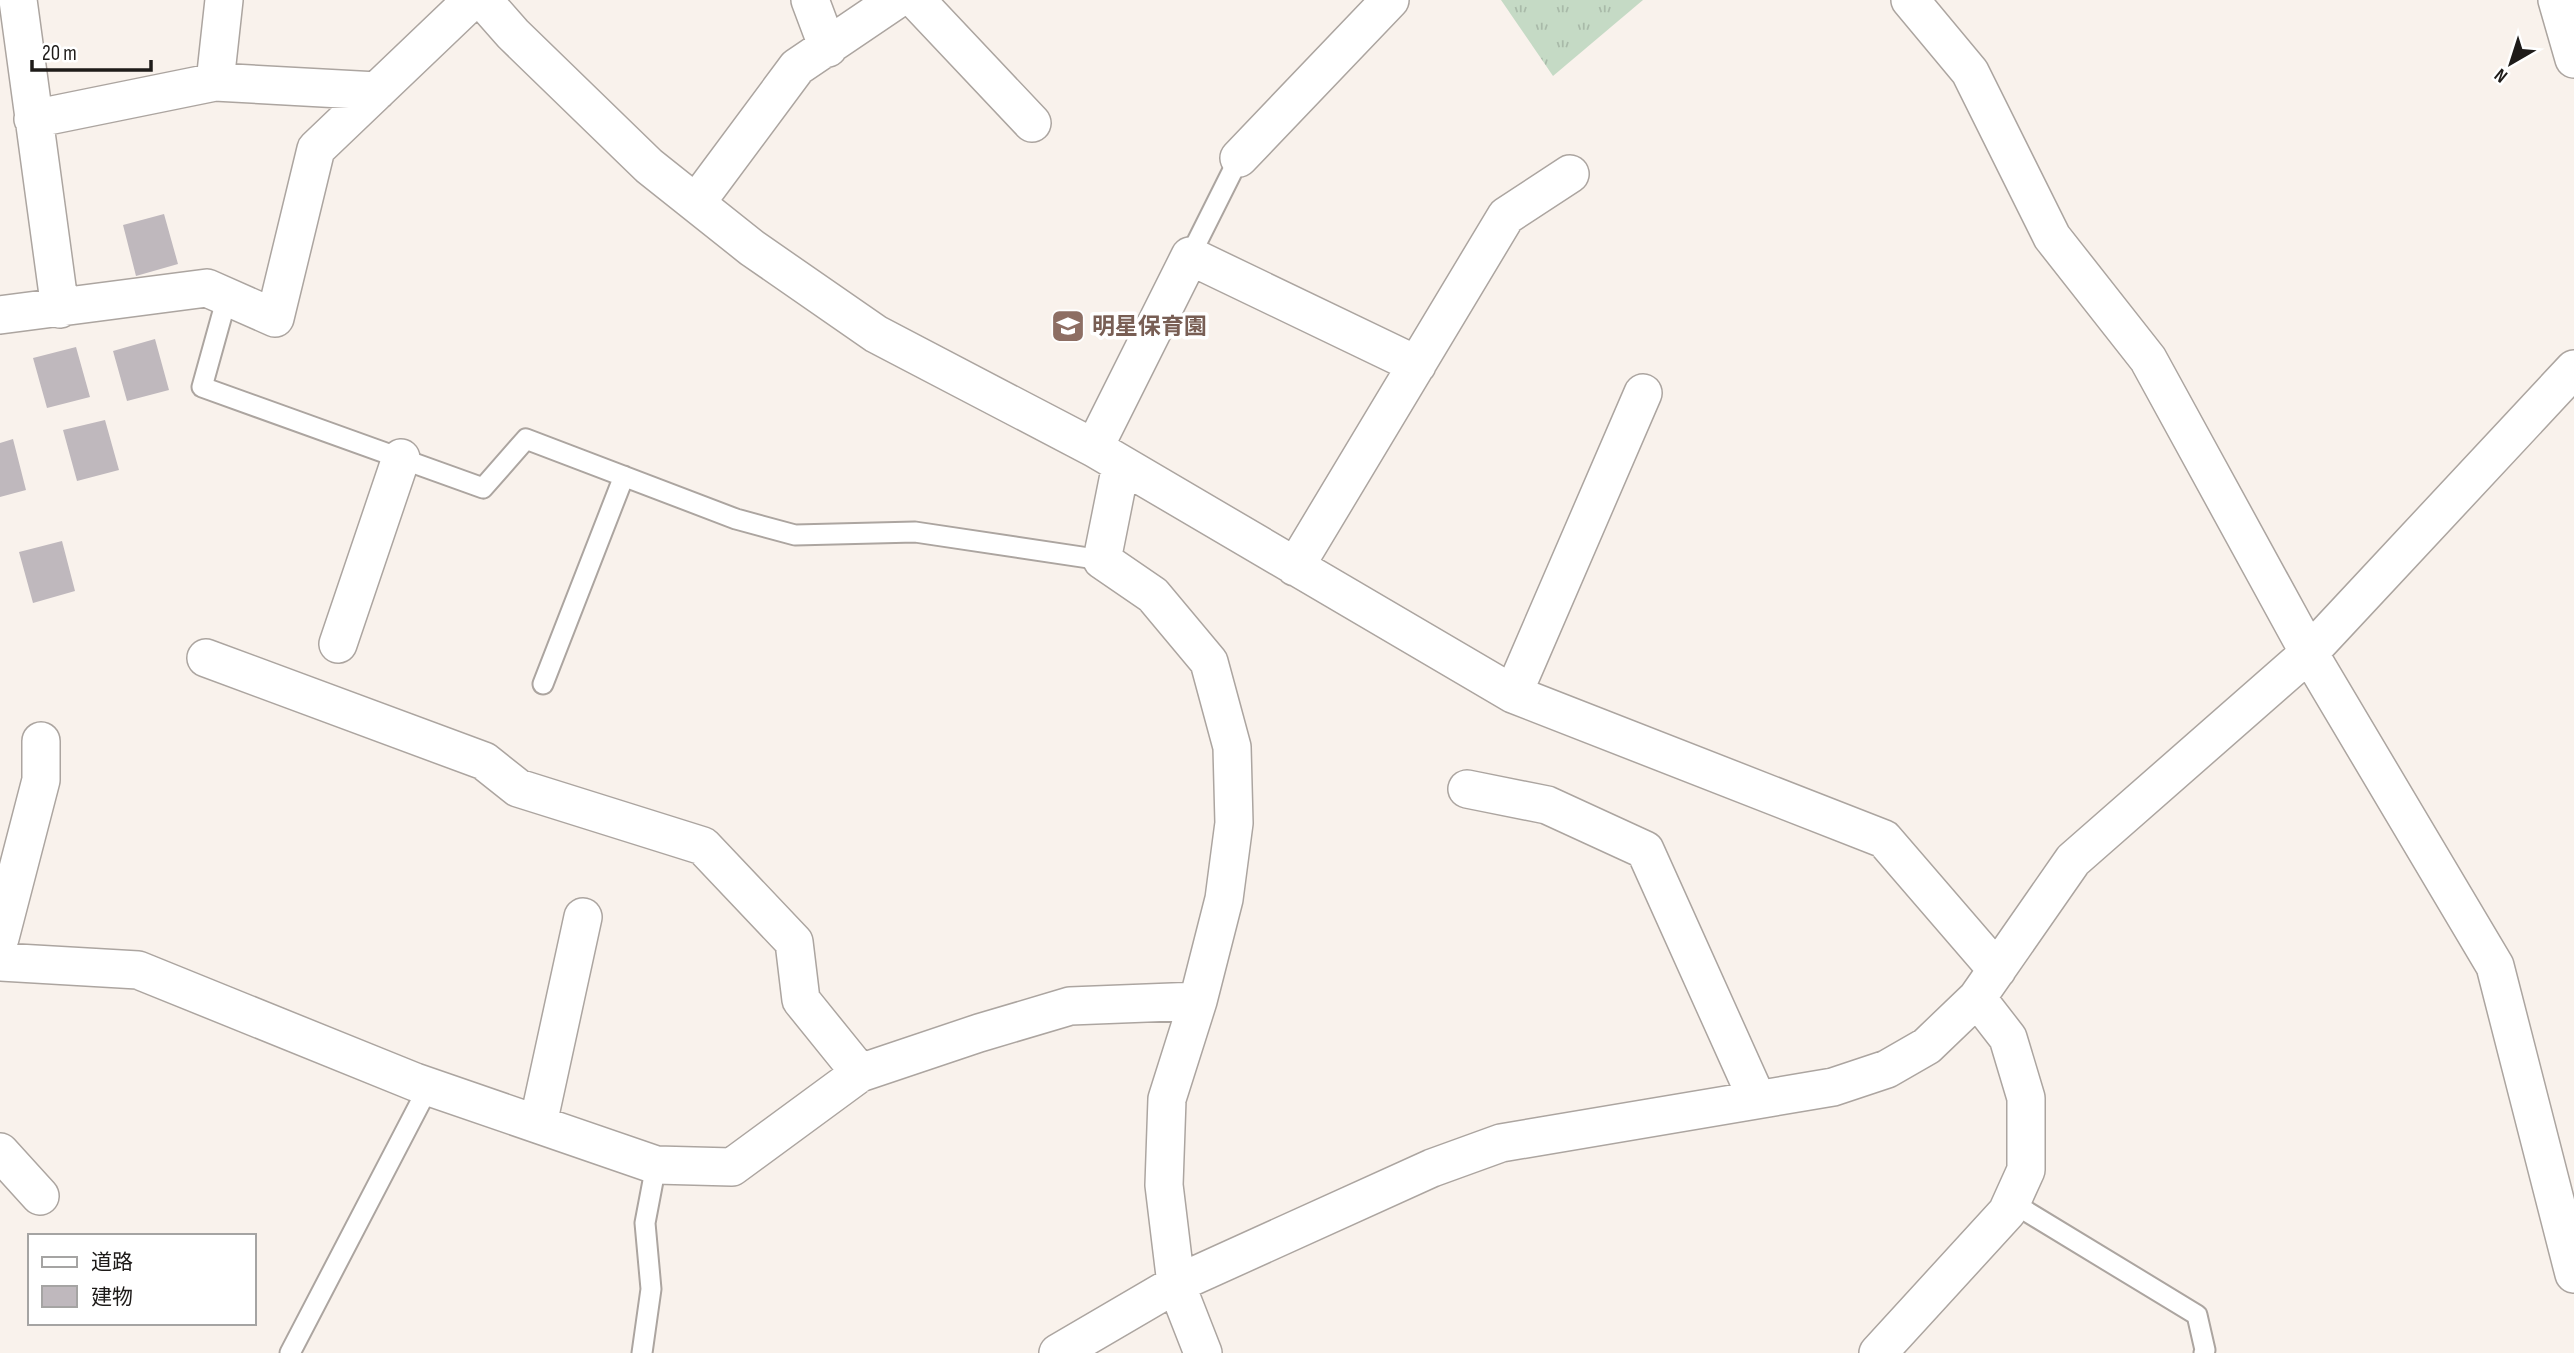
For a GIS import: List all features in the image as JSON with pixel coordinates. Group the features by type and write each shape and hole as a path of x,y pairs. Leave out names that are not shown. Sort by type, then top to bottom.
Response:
{"street":[{"path":"18,0 60,309"},
{"path":"215,82 223,0"},
{"path":"0,315 207,288 275,318 316,149 472,0"},
{"path":"483,0 513,34 649,166 752,248 876,334 1108,457 1513,694 1884,839 1987,984 2008,1038 2026,1098 2026,1170 2007,1212 1878,1353"},
{"path":"810,0 828,48"},
{"path":"696,203 797,67 896,0"},
{"path":"916,0 1032,123"},
{"path":"1239,159 1390,0"},
{"path":"1910,0 1970,72 2052,237 2148,359 2309,653 2495,966 2574,1274"},
{"path":"2557,0 2574,59"},
{"path":"33,119 215,82 377,92"},
{"path":"1295,567 1506,216 1570,174"},
{"path":"1203,1353 1176,1284 1164,1185 1167,1099 1198,1001 1224,899 1234,823 1232,747 1209,662 1153,595 1102,560 1108,457 1190,256 1417,365"},
{"path":"1058,1353 1176,1284 1432,1168 1501,1143 1833,1087 1887,1069 1927,1046 1987,984 2073,860 2309,653 2574,369"},
{"path":"1513,694 1643,393"},
{"path":"338,645 401,458"},
{"path":"206,659 484,761 518,789 704,846 794,942 802,1000 860,1073"},
{"path":"0,938 41,780 41,741"},
{"path":"1467,789 1547,805 1645,850 1757,1099"},
{"path":"538,1124 583,917"},
{"path":"0,962 138,970 429,1086 656,1165 732,1167 860,1073 979,1033 1070,1006 1198,1001"},
{"path":"0,1152 40,1196"}],"lane":[{"path":"1190,256 1239,159"},
{"path":"227,297 202,387 483,488 526,439 736,519 795,535 915,532 1102,560"},
{"path":"543,684 624,476"},
{"path":"290,1353 429,1086"},
{"path":"642,1353 651,1289 645,1223 656,1165"},
{"path":"2011,1202 2197,1315 2204,1353"}],"green space":[{"path":"1501,0 1643,0 1553,76"}],"building":[{"path":"164,214 178,264 136,276 123,225"},
{"path":"155,339 169,390 127,401 113,351"},
{"path":"76,347 90,397 47,408 33,358"},
{"path":"105,420 119,470 77,481 63,430"},
{"path":"13,439 26,490 0,497 0,443"},
{"path":"62,541 75,591 33,603 19,552"}],"place":[{"name":"明星保育園","path":"1068,326"}]}
